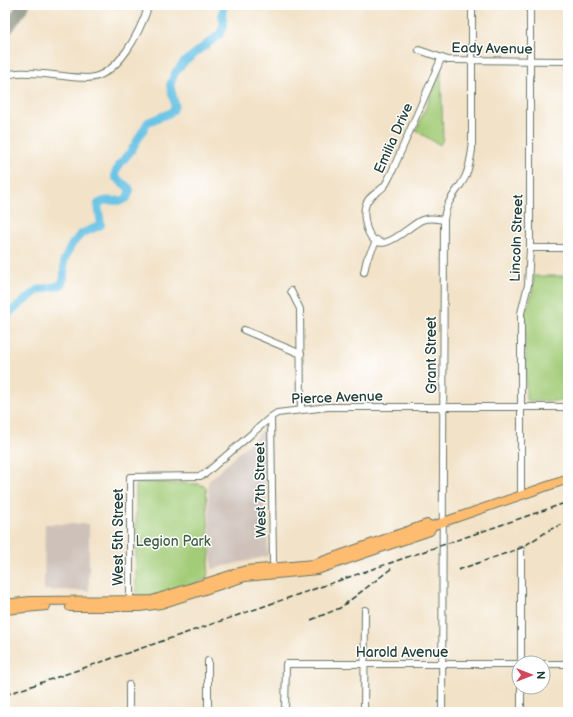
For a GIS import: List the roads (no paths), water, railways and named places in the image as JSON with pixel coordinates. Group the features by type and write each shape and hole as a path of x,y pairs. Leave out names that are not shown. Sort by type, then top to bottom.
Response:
{"main road":[{"path":"5,604 30,601 152,600 246,570 314,564 427,524 432,526 568,479"},
{"path":"5,610 42,606 128,607 152,605 174,600 245,577 322,568 430,531 432,526"},
{"path":"5,599 39,596 130,596 166,592 251,563 307,560 384,535 391,537"}],"street":[{"path":"5,76 26,72 87,78 106,72 114,66 131,44 144,19 149,5"},
{"name":"Grant Street","path":"442,712 444,220 447,203 464,180 469,167 472,150 472,5"},
{"name":"Lincoln Street","path":"521,495 521,313 528,285 530,248 530,5"},
{"name":"Eady Avenue","path":"419,50 441,59 472,61 568,61"},
{"name":"Emilia Drive","path":"377,240 368,231 365,223 366,204 370,198 385,185 391,174 441,59"},
{"path":"364,272 367,259 377,240 381,242 390,241 422,220 429,218 444,220"},
{"path":"530,248 568,248"},
{"path":"291,291 300,309 301,409"},
{"path":"244,330 301,354"},
{"name":"Pierce Avenue","path":"130,477 200,476 205,474 271,416 283,411 328,407 568,407"},
{"name":"West 7th Street","path":"271,416 273,562"},
{"name":"West 5th Street","path":"130,477 130,596"},
{"path":"520,655 521,550"},
{"path":"364,712 365,610"},
{"path":"208,662 208,712"},
{"name":"Harold Avenue","path":"285,712 286,664 511,664"},
{"path":"551,664 568,664"},
{"path":"129,685 129,712"},
{"path":"521,695 521,712"}],"waterway":[{"path":"5,316 38,290 61,285 64,278 64,260 72,244 81,234 101,225 98,204 105,201 120,201 127,198 130,190 115,177 115,173 120,164 131,151 148,122 170,113 173,110 175,105 170,85 175,73 184,62 220,34 224,25 222,14 224,5"}],"railway":[{"path":"5,695 568,502"},
{"path":"458,570 521,548 551,529 568,522"},
{"path":"311,620 340,608 392,568"}],"park label":[{"name":"Legion Park","path":"173,541"}]}
